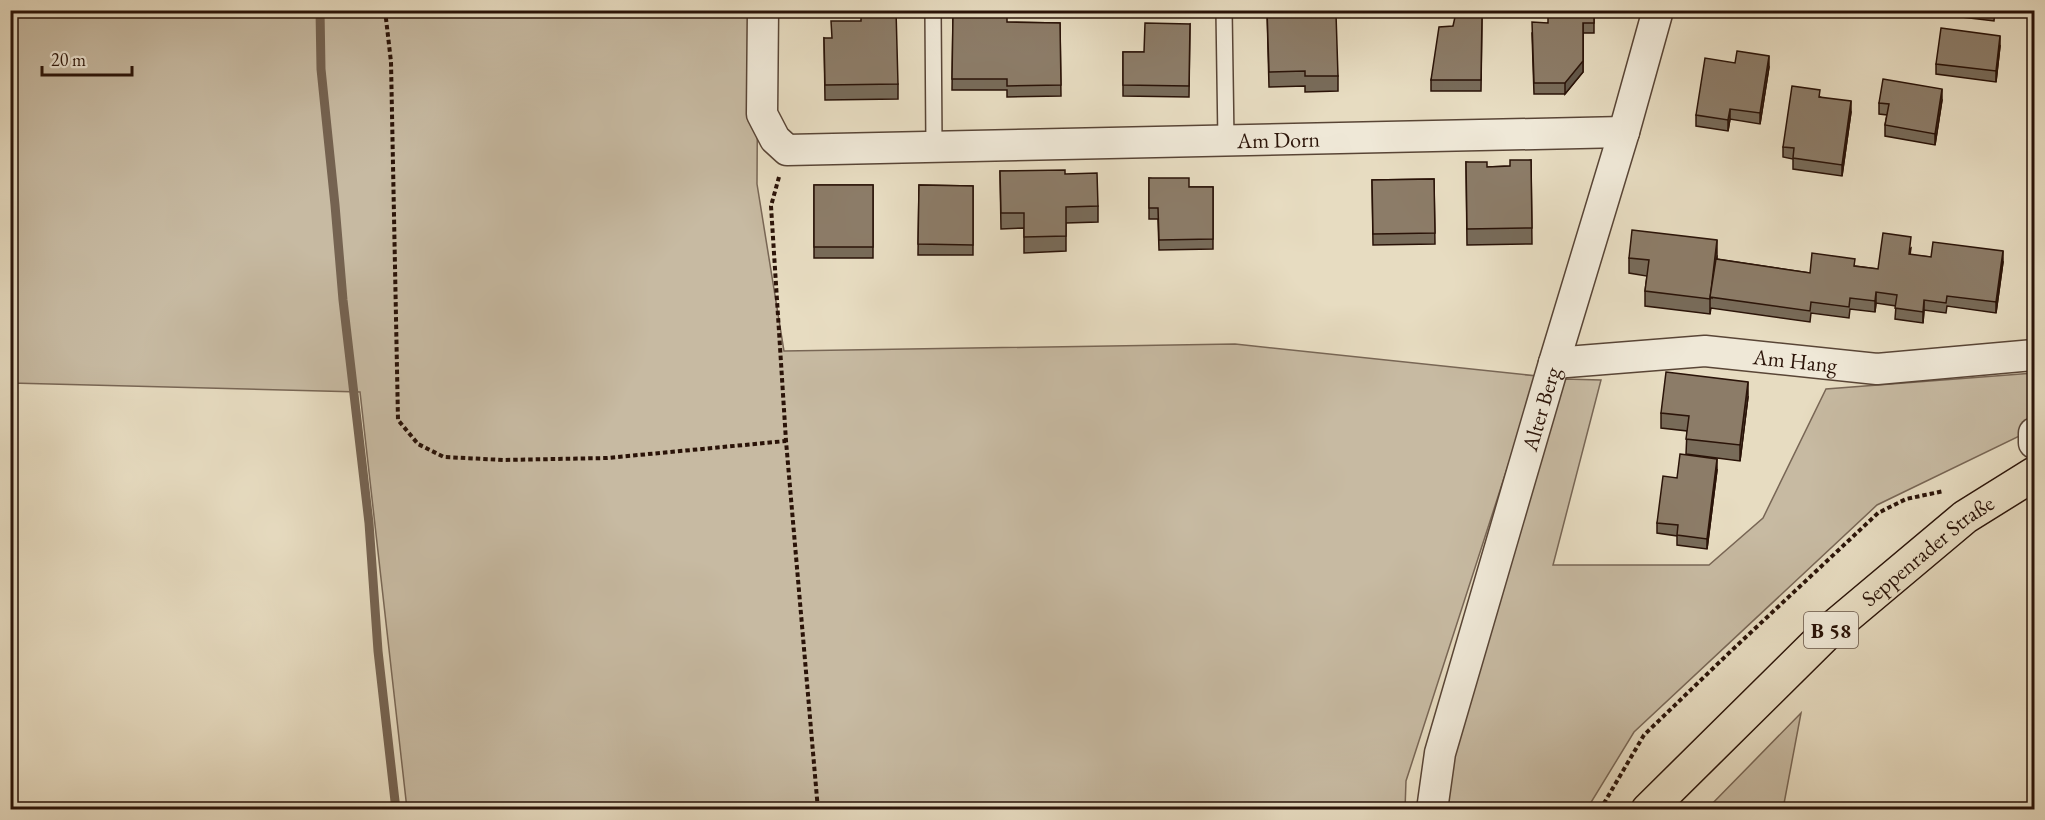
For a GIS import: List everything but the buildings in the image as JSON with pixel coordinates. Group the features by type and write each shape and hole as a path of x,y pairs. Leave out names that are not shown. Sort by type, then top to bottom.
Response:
{"main road":[{"name":"Seppenrader Straße","path":"1648,810 1828,632 1965,517 2034,474"}],"street":[{"path":"763,10 762,114 775,139 787,150"},
{"name":"Alter Berg","path":"1431,810 1440,753 1658,10"},
{"name":"Am Dorn","path":"787,150 1624,132"},
{"name":"Am Hang","path":"1554,363 1705,351 1878,369 2034,355"},
{"path":"2034,433 2034,443"}],"lane":[{"path":"933,10 934,146"},
{"path":"1224,10 1226,141"}],"path":[{"path":"385,10 391,62 398,420 418,444 444,457 503,460 607,458 786,441"},
{"path":"787,150 771,206 786,441 818,810"},
{"path":"1600,810 1644,735 1878,513 1906,499 1941,493 1950,489"}],"shaded area":[{"path":"11,10 758,11 757,184 784,351 1235,344 1537,376 1406,781 1405,810 407,809 360,392 11,383"},
{"path":"2034,373 2034,429 1877,505 1634,732 1587,809 1448,809 1446,774 1564,379 1601,380 1553,565 1709,565 1763,518 1826,389"},
{"path":"1801,713 1783,809 1707,809"}],"waterway":[{"path":"320,10 321,69 343,300 369,523 378,651 396,810"}]}
